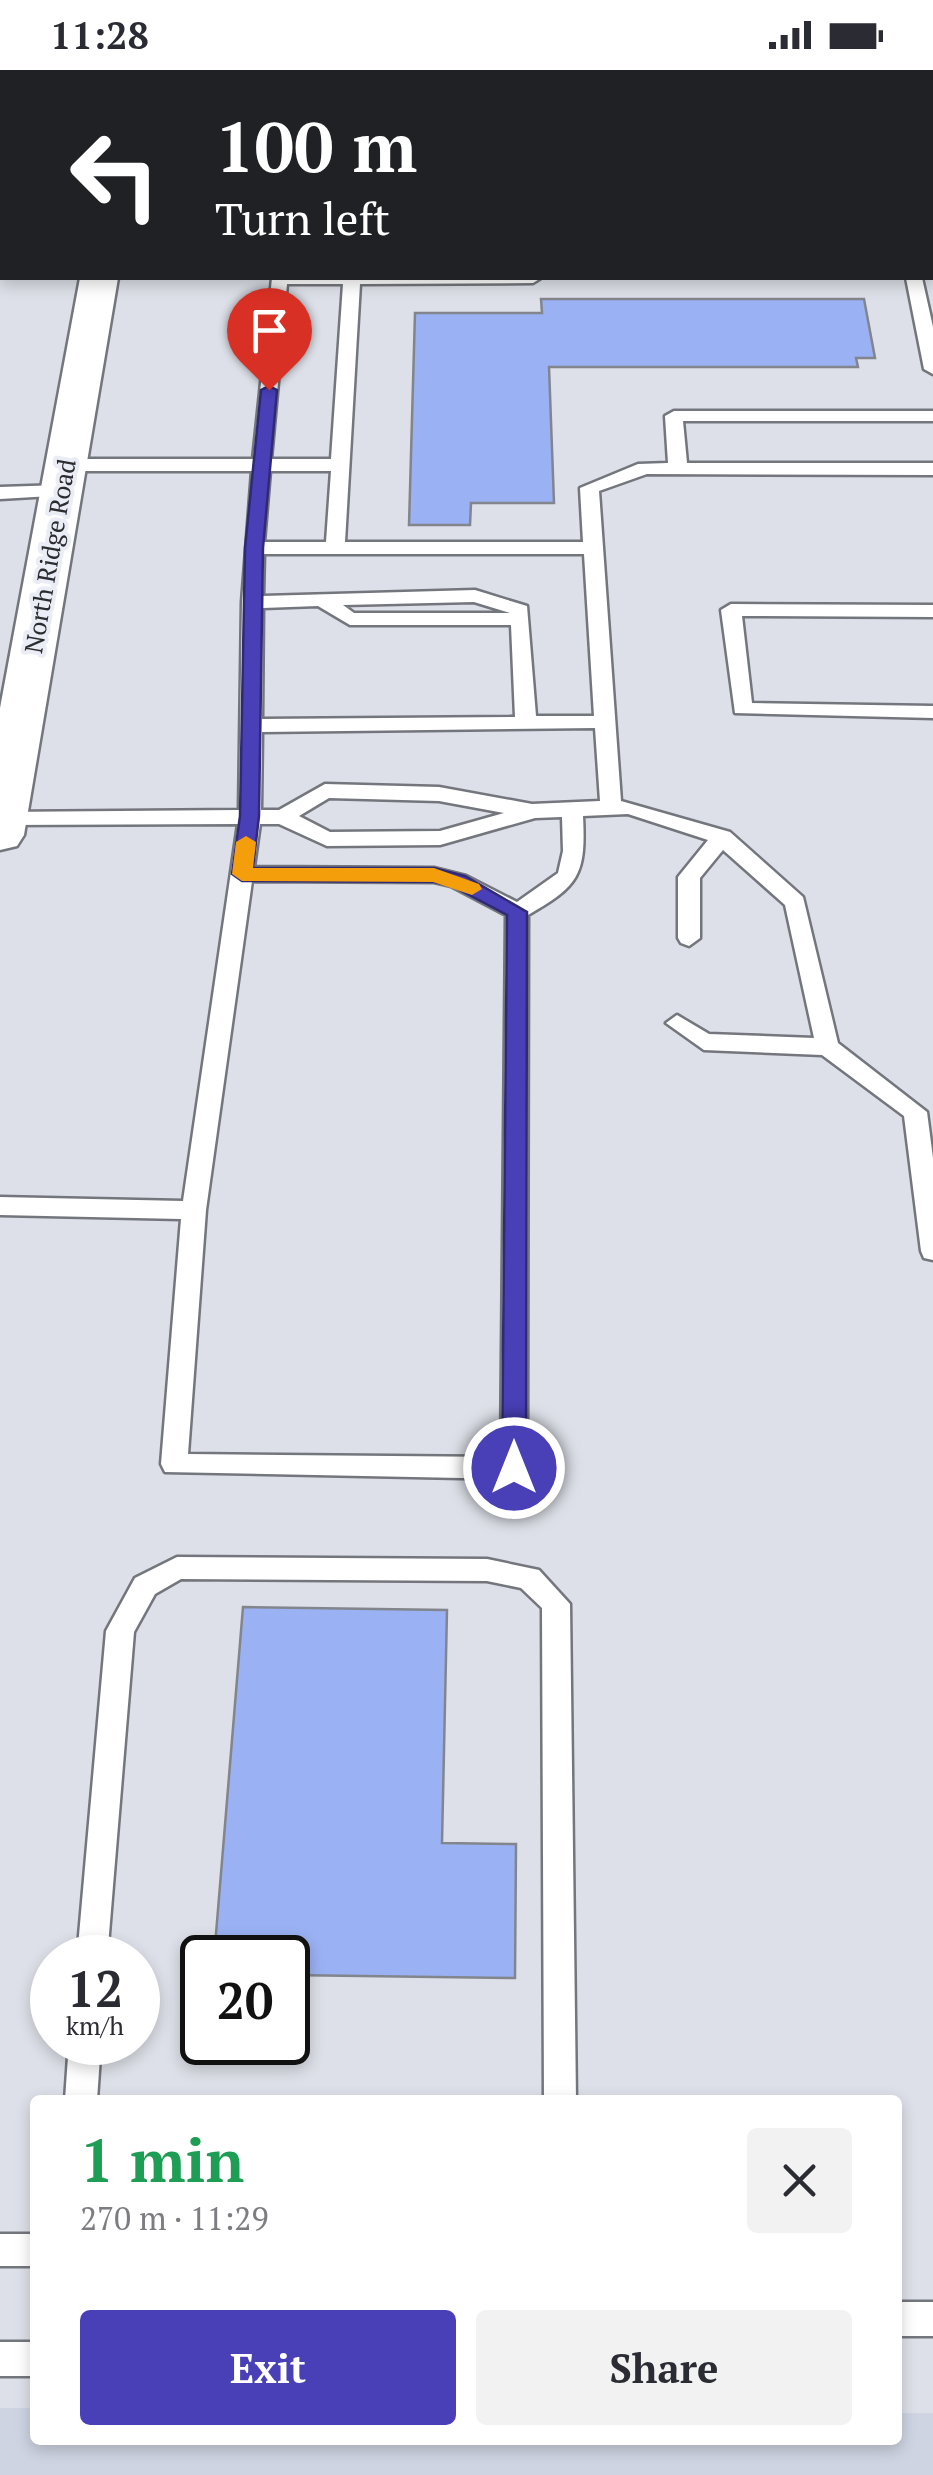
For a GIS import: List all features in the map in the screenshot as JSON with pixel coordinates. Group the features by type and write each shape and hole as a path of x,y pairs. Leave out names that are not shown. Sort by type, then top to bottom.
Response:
{"main road":[{"name":"North Ridge Road","path":"2,827 6,771 99,280"}],"lane":[{"path":"280,280 254,548 250,816 194,1210 174,1464 514,1468 517,912"},
{"path":"335,548 352,280"},
{"path":"914,280 933,369"},
{"path":"678,468 674,416 933,416"},
{"path":"0,492 64,478 262,465 340,465"},
{"path":"611,808 589,488 646,468 933,468"},
{"path":"254,548 594,548"},
{"path":"252,602 475,596 520,610 526,724"},
{"path":"933,611 730,610 742,709 933,712"},
{"path":"251,726 605,722"},
{"path":"283,817 325,792 439,794 532,811 630,808 722,838 795,902 828,1047"},
{"path":"2,827 250,816 283,817 327,839 440,838 532,811"},
{"path":"517,912 566,883 575,864 572,811"},
{"path":"689,938 689,878 722,838"},
{"path":"242,874 434,875 458,881 517,912"},
{"path":"677,1024 704,1042 828,1047 924,1112 933,1247"},
{"path":"0,1206 194,1210"},
{"path":"94,1935 120,1631 146,1586 177,1568 487,1570 529,1578 556,1604 560,2095"},
{"path":"80,2095 83,2065"},
{"path":"0,2250 30,2250"},
{"path":"902,2318 933,2319"},
{"path":"0,2359 30,2359"}],"shaded area":[{"path":"0,2408 30,2408 30,2445 902,2445 902,2413 933,2413 933,2475 0,2475"}],"building":[{"path":"541,299 864,299 875,358 856,358 858,367 549,367 554,503 471,503 470,525 409,525 415,313 542,313"},
{"path":"243,1607 447,1610 442,1843 516,1844 515,1978 310,1975 310,1935 216,1935"}],"slow traffic":[{"path":"246,842 242,874 434,875 472,889"}],"route":[{"path":"269,390 254,548 250,816 242,874 434,875 458,881 517,912 514,1468"}]}
